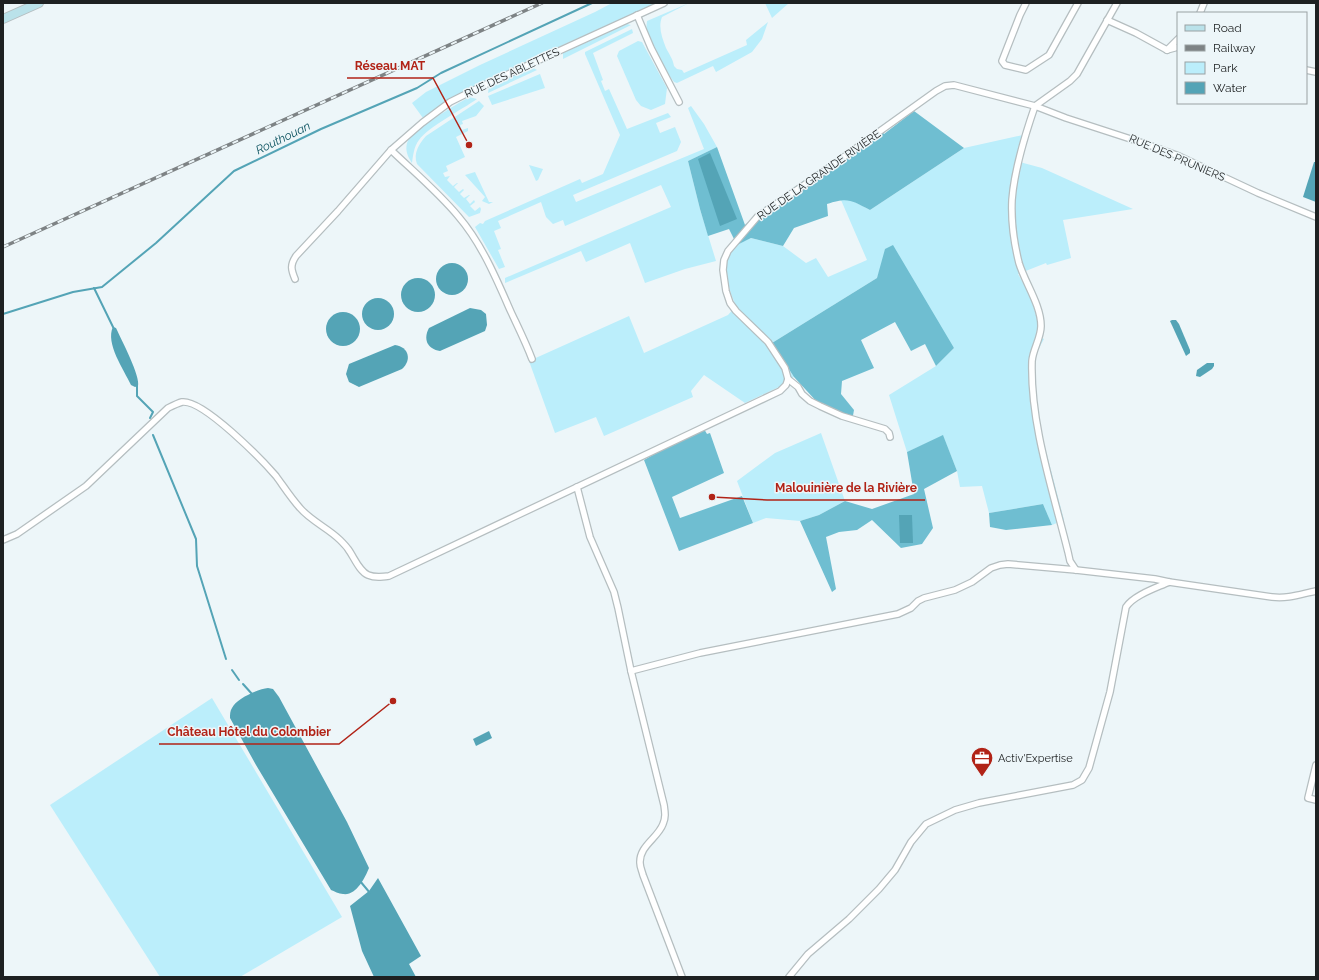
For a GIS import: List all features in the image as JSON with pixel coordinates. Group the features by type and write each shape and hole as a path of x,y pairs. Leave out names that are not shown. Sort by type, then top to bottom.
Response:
{"street":[{"path":"3,19 39,3"},
{"name":"RUE DES ABLETTES","path":"295,279 291,267 296,256 338,211 391,150 422,123 450,102 664,3"},
{"path":"1026,3 1002,61 1005,65 1026,70 1049,55 1078,3"},
{"path":"1076,570 1070,561 1036,419 1032,360 1041,326 1033,294 1022,273 1016,252 1012,200 1023,146 1035,106 1070,81 1077,74 1117,3"},
{"path":"637,15 651,48 679,102"},
{"path":"1107,20 1136,33 1167,50 1177,47"},
{"path":"1167,50 1177,40"},
{"name":"RUE DE LA GRANDE RIVIÈRE","path":"890,438 889,433 885,429 842,416 815,404 802,394 798,387 788,379 784,368 768,342 736,311 730,303 726,291 723,270 724,260 732,245 758,216 813,179 936,91 946,86 954,85 1035,106"},
{"name":"RUE DES PRUNIERS","path":"1035,106 1179,156 1258,194 1316,218"},
{"path":"391,150 438,194 470,233 489,263 498,281 532,359"},
{"path":"3,540 17,534 82,489 168,408 182,402 192,404 206,412 259,457 300,509 348,547 362,570 368,575 379,577 389,576 780,391 786,386 788,379"},
{"path":"577,487 590,537 614,592 631,671 664,805 665,816 660,831 645,847 641,855 640,863 643,875 682,977"},
{"path":"631,671 700,654 898,614 911,608 918,601 924,598 955,590 972,582 991,568 1008,564 1156,579 1277,598 1293,597 1316,591"},
{"path":"789,977 808,954 849,919 879,889 895,870 911,842 926,824 954,810 979,803 1073,785 1082,780 1089,768 1110,692 1126,607 1129,602 1134,599 1169,582"},
{"path":"1316,765 1308,798 1316,800"}],"green space":[{"path":"612,3 657,3 529,60 458,95 423,118 412,103 426,92 480,65"},
{"path":"689,3 662,17 660,25 663,40 674,66 677,69 682,70 684,73 747,45 746,40 768,22 762,39 752,52 716,72 713,66 677,83 674,82 663,67 646,31 647,21"},
{"path":"765,3 789,3 772,18"},
{"path":"627,24 631,25 563,59 563,53"},
{"path":"632,29 633,33 593,53 603,80 601,81 605,91 609,89 627,129 668,113 671,117 656,123 660,133 675,127 681,142 677,151 573,195 576,202 704,149 688,108 691,106 704,124 717,147 688,161 700,209 716,261 685,269 645,283 630,243 586,262 581,251 505,283 505,278 671,207 661,185 565,226 563,220 553,224 546,217 541,202 498,221 501,228 494,231 501,249 498,250 505,267 499,269 475,227 480,223 483,224 485,221 580,179 582,183 603,174 620,135 585,52"},
{"path":"638,41 642,42 667,88 665,104 651,110 641,106 636,100 617,56 619,51"},
{"path":"532,67 537,70 488,93 489,87"},
{"path":"540,74 545,88 492,105 488,96"},
{"path":"469,97 477,99 438,124 417,142 412,163 406,149 410,138 435,118"},
{"path":"479,101 484,106 476,116 462,121 463,124 460,125 462,130 468,128 468,131 456,137 465,157 446,166 448,171 443,173 445,177 450,176 447,180 453,186 458,183 454,187 459,192 463,189 464,190 460,194 464,198 470,195 466,199 470,204 474,200 475,202 470,206 475,211 480,207 480,213 469,217 417,164 416,152 426,136"},
{"path":"1023,135 1016,161 1042,168 1133,209 1063,220 1071,258 1047,265 1046,263 1018,274 1031,297 1038,323 1036,335 1044,339 1034,357 1036,396 1041,432 1064,520 1052,525 1043,504 989,513 982,486 960,487 957,471 943,436 907,452 889,395 936,366 954,348 880,270 877,278 772,343 794,377 779,387 745,403 704,375 691,391 693,397 604,436 596,417 555,433 529,361 629,316 644,353 728,315 736,306 728,283 728,258 731,251 737,245 751,238 783,246 806,263 816,258 828,277 867,260 841,200 851,200 870,210 964,148"},
{"path":"529,165 543,169 538,180 536,181"},
{"path":"475,172 489,202 493,202 489,204 482,201 485,197 465,175"},
{"path":"821,433 845,501 819,515 800,521 766,518 753,523 737,481 775,453"},
{"path":"212,698 342,917 240,977 160,977 50,805"}],"shaded area":[{"path":"914,111 964,148 870,210 854,202 845,200 827,204 828,216 794,228 783,246 751,238 737,245 729,229 708,236 688,161 717,147 745,225 794,187 880,128 884,134"},
{"path":"893,245 954,348 936,366 925,344 911,351 895,322 861,340 874,368 842,381 841,394 854,410 852,421 818,403 794,377 772,343 877,278 885,249"},
{"path":"704,429 707,434 710,433 724,473 672,497 680,518 742,496 753,523 679,551 644,460 672,444"},
{"path":"943,435 957,471 924,489 933,528 922,544 901,548 872,520 857,530 839,532 826,537 836,589 832,592 800,521 819,515 845,501 872,509 914,494 907,452"},
{"path":"1043,504 1052,525 1006,530 990,527 989,513"}],"water":[{"path":"710,153 737,219 720,226 698,159"},
{"path":"1314,162 1316,162 1316,202 1303,197"},
{"path":"449,263 455,263 464,267 468,279 464,291 455,295 449,295 440,291 436,282 436,276 440,267"},
{"path":"418,278 430,283 435,295 430,307 418,312 406,307 401,295 406,283"},
{"path":"375,298 381,298 390,302 394,314 390,326 381,330 375,330 366,326 362,317 362,311 366,302"},
{"path":"470,308 481,310 486,314 487,325 485,331 440,351 429,346 426,336 429,328"},
{"path":"343,312 355,317 360,329 355,341 343,346 331,341 326,329 331,317"},
{"path":"1176,320 1179,324 1190,350 1190,353 1186,356 1170,321"},
{"path":"113,327 116,328 130,358 137,375 138,386 135,387 131,385 116,356 111,341"},
{"path":"395,345 403,348 408,354 407,362 402,369 359,387 349,382 346,374 349,364"},
{"path":"1207,363 1214,363 1212,369 1200,377 1196,376 1197,370"},
{"path":"899,515 912,515 913,543 900,543"},
{"path":"268,688 273,689 279,697 347,822 369,868 359,886 348,894 341,894 331,890 256,765 230,718 231,709 238,701 253,692"},
{"path":"489,731 492,738 476,746 473,739"},
{"path":"378,878 421,956 409,964 416,977 374,977 362,951 350,906 369,891"}],"waterway":[{"name":"Routhouan","path":"3,314 73,292 102,287 156,243 234,171 321,129 417,88 441,73 592,3"},
{"path":"94,288 114,329"},
{"path":"137,385 137,396 153,412 150,418"},
{"path":"153,435 196,539 197,566 226,659"},
{"path":"232,670 239,680"},
{"path":"243,684 252,694"},
{"path":"360,881 370,893"}],"railway":[{"path":"3,247 542,3"}],"place":[{"name":"Réseau MAT","path":"469,145"},
{"name":"Malouinière de la Rivière","path":"712,497"},
{"name":"Château Hôtel du Colombier","path":"393,701"},
{"name":"Activ'Expertise","path":"982,778"}]}
